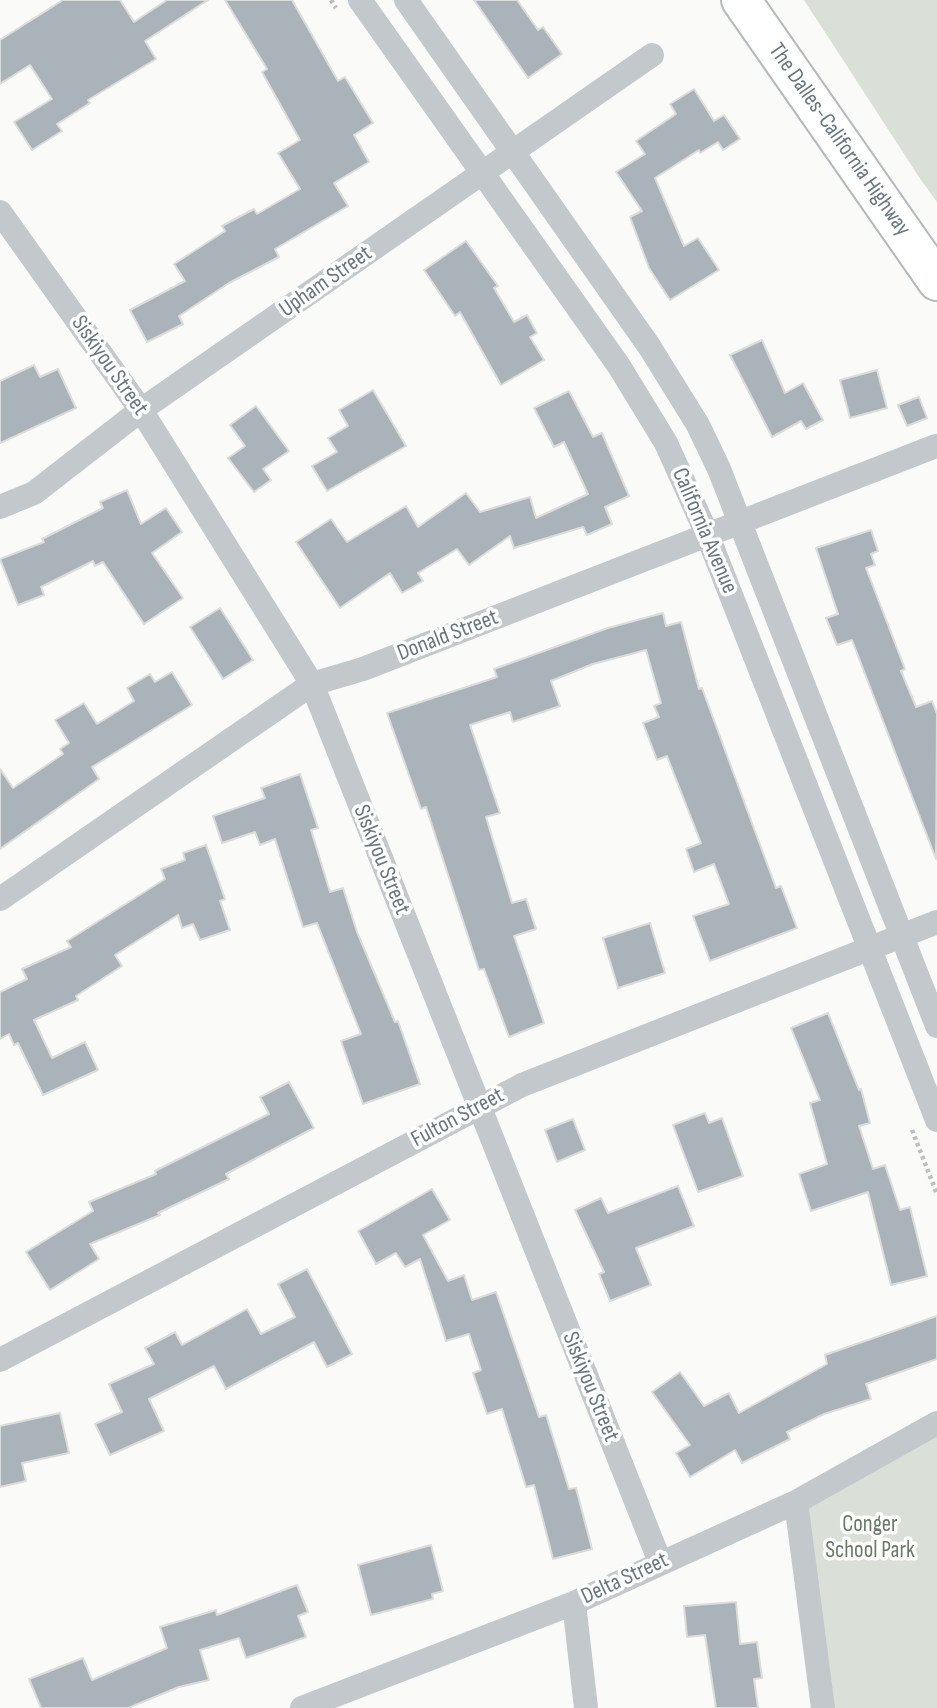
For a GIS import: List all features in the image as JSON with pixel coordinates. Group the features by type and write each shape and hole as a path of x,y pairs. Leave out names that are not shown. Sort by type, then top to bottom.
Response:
{"highway":[{"name":"The Dalles-California Highway","path":"741,0 937,281"}],"street":[{"name":"California Avenue","path":"360,0 643,404 687,486 937,1120"},
{"name":"California Avenue","path":"406,0 674,383 719,469 937,1026"},
{"name":"Upham Street","path":"0,508 34,493 141,410 652,55"},
{"name":"Siskiyou Street","path":"0,212 141,410 312,684 660,1562"},
{"name":"Donald Street","path":"0,899 312,684 363,669 936,446"},
{"name":"Fulton Street","path":"0,1360 522,1085 937,922"},
{"name":"Delta Street","path":"302,1708 574,1602 796,1502 937,1423"},
{"path":"796,1502 823,1708"},
{"path":"574,1602 586,1708"}],"green space":[{"path":"804,0 937,0 937,202 921,180"},
{"name":"Conger School Park","path":"937,1423 937,1708 823,1708 796,1502"}],"building":[{"path":"63,0 120,0 134,22 167,0 208,0 145,41 156,59 88,100 90,103 57,124 62,131 32,150 14,122 52,99 30,65 0,84 0,40"},
{"path":"225,0 292,0 338,81 345,77 373,123 354,135 369,162 334,183 348,206 275,249 279,257 229,283 179,316 183,324 147,342 130,310 185,281 174,264 225,231 222,226 254,209 257,214 300,189 278,153 300,140 262,72 267,69"},
{"path":"474,0 517,0 538,30 543,27 562,54 528,78"},
{"path":"694,89 714,121 724,115 740,139 723,150 718,142 700,153 699,150 655,178 684,246 698,238 719,270 670,300 649,268 630,217 642,211 616,172 645,154 636,141 676,114 670,104"},
{"path":"466,241 498,286 494,288 514,322 527,315 537,333 530,337 544,360 501,385 460,312 455,316 424,270"},
{"path":"762,340 785,393 803,383 823,420 806,429 801,421 772,437 730,355"},
{"path":"34,365 40,377 58,369 76,408 0,443 0,381"},
{"path":"877,370 887,408 850,418 840,380"},
{"path":"373,390 406,446 327,491 312,466 337,452 328,438 348,426 339,410"},
{"path":"569,391 593,437 602,433 629,496 605,507 612,524 587,535 583,527 514,548 510,536 469,565 457,549 418,573 423,581 402,593 390,573 340,608 296,542 331,519 347,542 406,506 418,527 466,493 480,512 530,497 536,518 588,494 564,442 554,447 534,408"},
{"path":"919,397 927,418 907,426 898,405"},
{"path":"256,406 289,451 263,469 271,480 254,492 228,458 245,446 230,425"},
{"path":"127,490 141,524 166,508 182,532 152,553 183,598 144,624 103,562 95,566 93,561 41,587 44,595 18,605 0,559 44,542 42,539 103,508 100,502"},
{"path":"871,530 878,551 871,554 875,565 866,568 905,669 901,671 916,707 932,701 937,714 936,859 852,640 837,645 826,618 838,614 816,548"},
{"path":"220,608 253,660 223,679 190,627"},
{"path":"663,613 666,626 681,622 699,689 702,688 776,888 781,886 797,928 710,961 693,916 729,904 714,864 694,872 686,849 701,843 667,756 657,760 643,723 659,717 654,706 661,703 646,650 593,664 551,681 560,706 513,722 510,712 470,725 500,813 486,817 512,903 526,899 536,929 514,936 544,1023 509,1037 484,969 479,970 426,807 421,809 387,713 497,677 494,669 608,628"},
{"path":"172,672 192,705 92,767 99,779 0,849 0,769 13,788 63,754 60,749 69,743 55,720 84,703 97,724 134,701 127,688 150,674 155,682"},
{"path":"300,774 318,828 311,830 330,892 343,888 357,932 395,1022 398,1021 420,1084 363,1104 341,1041 361,1034 317,923 303,927 275,839 260,845 255,832 222,843 213,816 265,798 261,788"},
{"path":"206,845 225,899 220,901 230,930 200,940 193,924 182,928 178,915 115,955 122,966 76,996 78,1000 34,1020 52,1058 85,1042 98,1070 43,1095 18,1043 14,1045 9,1034 0,1039 0,992 27,979 22,969 71,947 67,941 165,879 161,869 185,860 183,853"},
{"path":"650,923 665,973 618,988 603,938"},
{"path":"828,1013 859,1090 861,1089 870,1123 859,1126 873,1169 885,1165 900,1210 910,1207 927,1276 891,1285 868,1192 811,1211 799,1174 827,1164 810,1103 820,1100 791,1028"},
{"path":"289,1082 314,1128 226,1174 229,1179 158,1213 160,1215 90,1244 99,1259 50,1290 26,1252 93,1211 89,1202 156,1174 155,1171 269,1114 260,1097"},
{"path":"705,1113 709,1123 722,1118 743,1176 698,1192 673,1125"},
{"path":"573,1119 585,1150 557,1162 545,1130"},
{"path":"678,1186 694,1226 636,1248 651,1285 610,1301 599,1274 604,1272 575,1210 601,1198 608,1213"},
{"path":"432,1189 450,1220 423,1235 448,1281 464,1275 472,1300 496,1292 539,1417 546,1415 569,1489 576,1488 592,1549 553,1559 534,1485 526,1487 502,1409 487,1414 473,1373 481,1370 469,1334 446,1341 420,1259 405,1267 396,1253 376,1264 358,1231"},
{"path":"307,1269 352,1354 327,1367 314,1342 226,1389 214,1366 149,1399 164,1431 110,1455 95,1424 122,1412 109,1384 154,1364 145,1348 175,1332 182,1345 247,1309 261,1334 295,1317 278,1284"},
{"path":"937,1316 937,1359 866,1384 871,1399 824,1414 787,1432 790,1439 742,1463 735,1450 690,1477 676,1453 690,1445 652,1392 680,1372 704,1406 729,1393 739,1413 827,1364 825,1355"},
{"path":"60,1413 69,1453 22,1463 26,1481 0,1487 0,1426"},
{"path":"431,1545 443,1591 432,1594 433,1599 371,1615 358,1565"},
{"path":"297,1585 308,1612 298,1616 306,1637 246,1658 239,1638 200,1650 209,1680 179,1687 128,1708 41,1708 29,1679 83,1658 92,1680 167,1648 160,1627 216,1610 217,1615"},
{"path":"736,1602 740,1644 757,1642 762,1678 754,1679 758,1708 716,1708 705,1635 687,1637 684,1606"}]}
